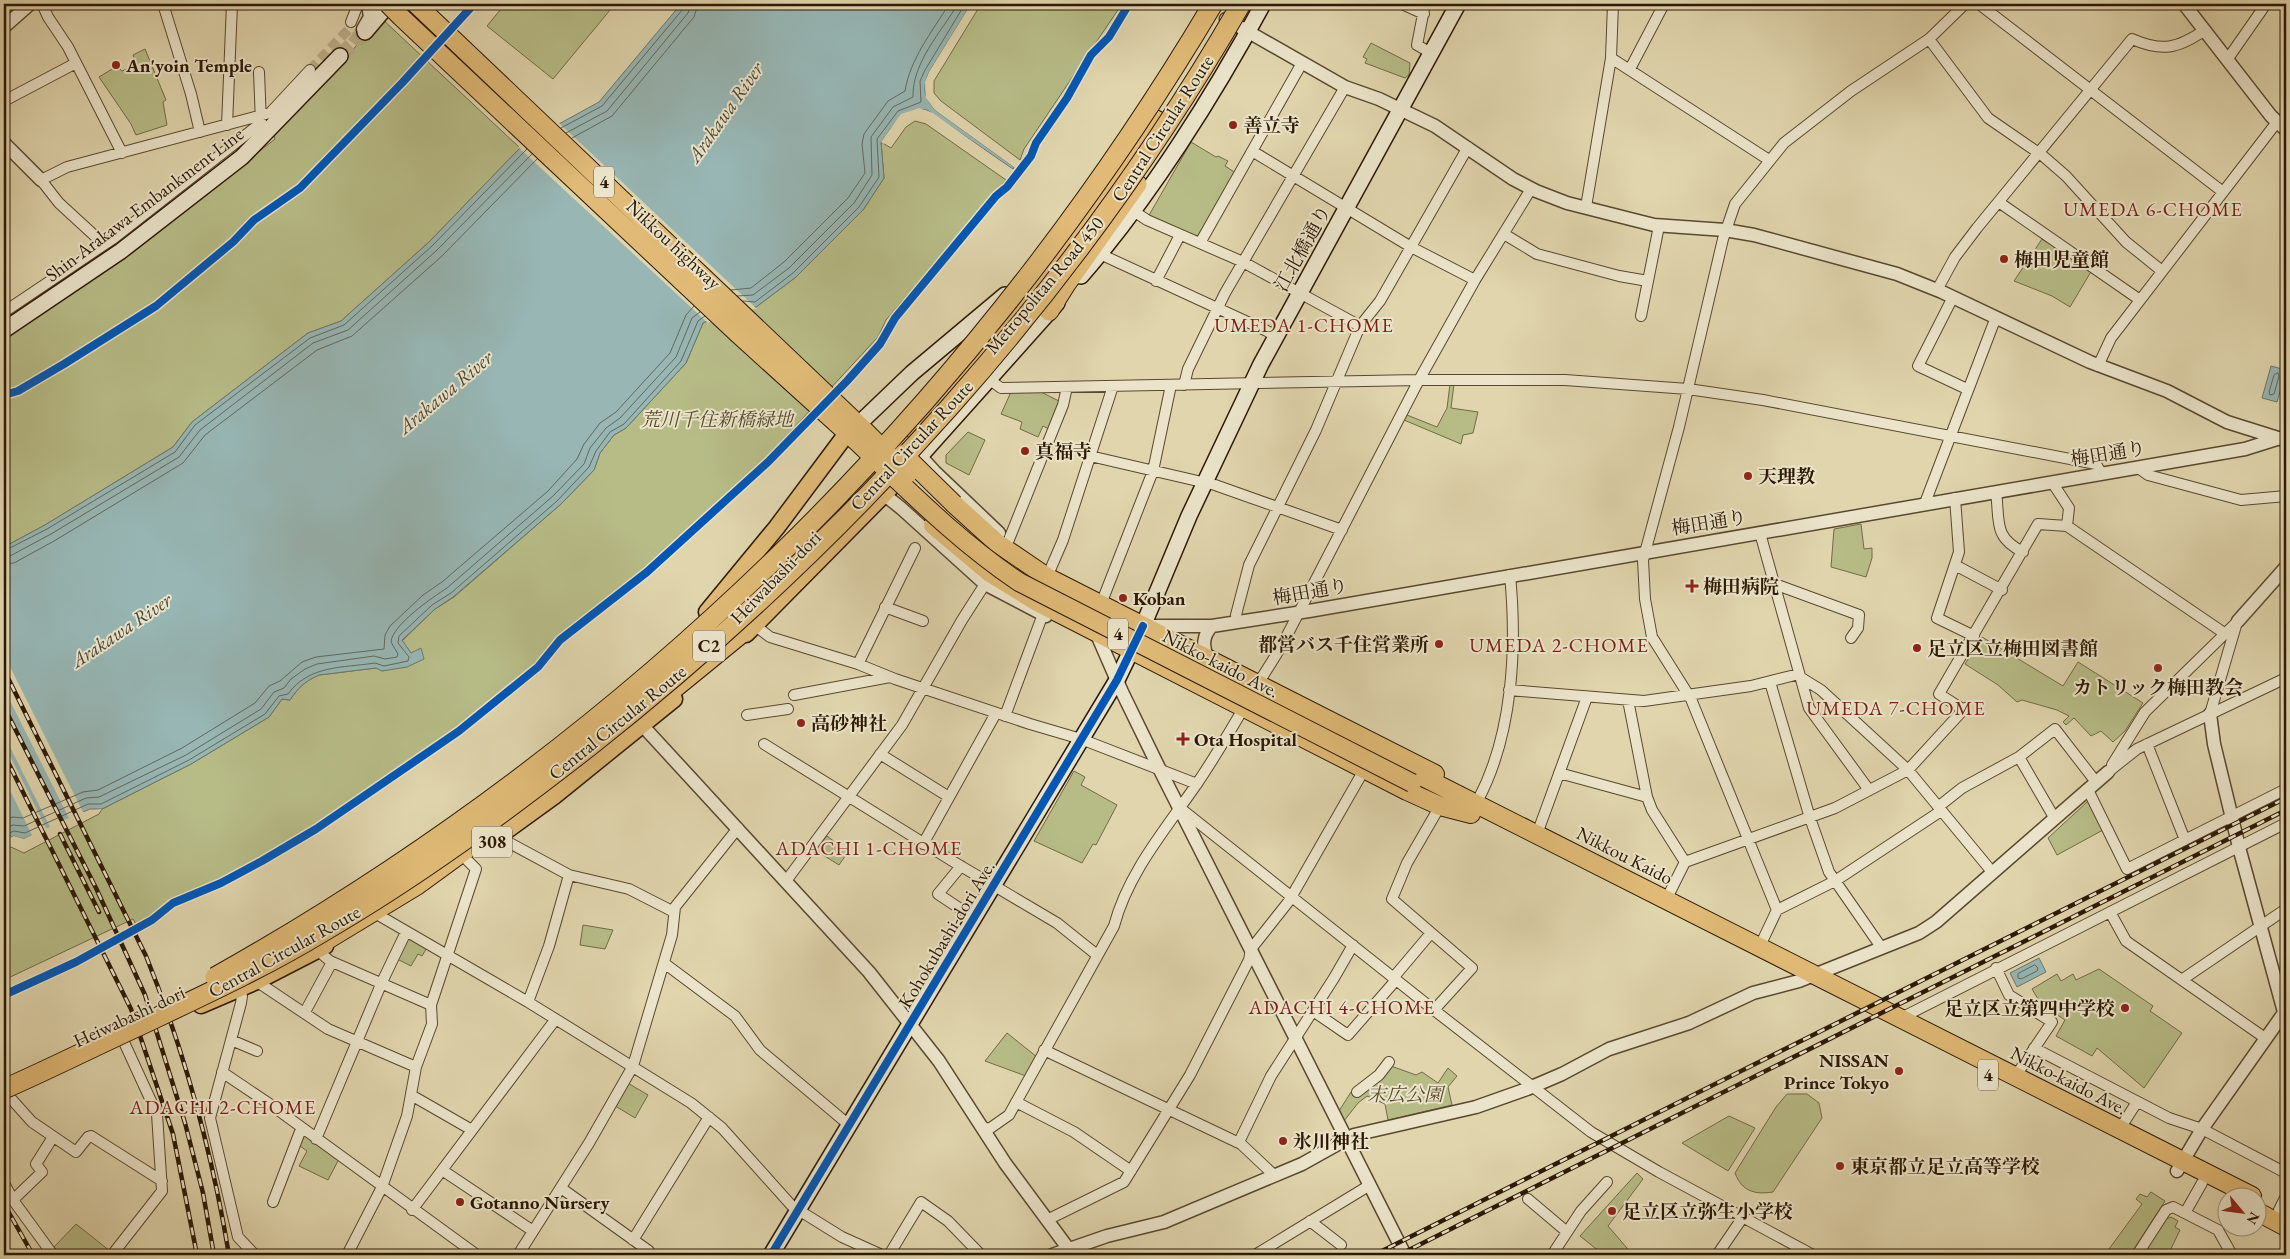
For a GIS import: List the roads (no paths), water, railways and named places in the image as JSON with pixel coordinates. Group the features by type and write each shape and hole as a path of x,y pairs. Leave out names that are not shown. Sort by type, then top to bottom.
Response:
{"highway":[{"name":"Central Circular Route","path":"4,1087 209,980 315,919 370,884 493,798 647,675 721,609 797,538 919,409 1018,291 1128,140 1213,4"},
{"name":"Central Circular Route","path":"4,1087 192,1002 323,932 459,844 524,798 639,706 758,602 872,489 950,406 1062,273 1150,151 1241,4"},
{"path":"1049,311 1191,104 1251,4"},
{"name":"Nikkou highway","path":"386,7 407,22 738,334 789,390 853,428"},
{"name":"Nikkou highway","path":"420,7 782,350 814,372 853,428"},
{"path":"911,436 1080,230 1156,120 1226,11"},
{"path":"1043,264 1080,230"},
{"name":"4","path":"853,428 954,504 997,543 1026,564 1076,592 1420,766 1474,807"},
{"name":"4","path":"853,428 933,525 976,563 1012,588 1131,652 1364,770 1440,806 1474,807 1494,812"},
{"name":"Nikko-kaido Ave.","path":"853,428 948,528 978,553 1019,582 1415,779"},
{"path":"209,980 284,946 318,927 371,895 450,840 614,716 676,664 789,560"},
{"path":"192,1002 242,984 284,963 362,920 417,885 467,850 562,778 753,624"},
{"path":"614,716 643,673"},
{"name":"Nikkou Kaido","path":"1415,779 1474,807 1806,978"},
{"name":"Nikkou Kaido","path":"1415,779 1494,812 1759,948 1806,978"},
{"name":"Nikko-kaido Ave.","path":"1806,978 1899,1019 2120,1130 2179,1166 2202,1183 2218,1191"},
{"name":"Nikko-kaido Ave.","path":"1806,978 2179,1166 2228,1186"},
{"path":"2268,1202 2284,1207"},
{"path":"2268,1217 2286,1227"}],"main road":[{"name":"Metropolitan Road 450","path":"887,462 1007,330 1093,223 1184,88 1226,11 1234,4"},
{"name":"Metropolitan Road 450","path":"902,476 990,380 1100,254 1204,105 1263,4"},
{"name":"江北橋通り","path":"1143,626 1205,482 1252,383 1458,4"},
{"path":"364,31 386,7"},
{"path":"378,890 439,844 456,820 536,760 643,673 700,619 728,587 812,483 853,428 912,373 1043,264 1080,220 1111,177 1179,74 1214,14 1226,11"},
{"name":"Shin-Arakawa Embankment Line","path":"4,330 121,251 242,157 340,56"},
{"name":"Heiwabashi-dori","path":"4,1087 221,980 269,954 378,890 456,840 551,771 670,674 735,615 887,462"},
{"name":"Heiwabashi-dori","path":"4,1087 124,1040 259,980 380,916 467,860 554,796 717,662 741,640 753,624 884,496 902,476"},
{"name":"Kohokubashi-dori Ave.","path":"771,1255 1117,680 1143,626"}],"street":[{"path":"4,27 30,4"},
{"path":"42,4 76,63 122,153"},
{"path":"163,4 191,94 200,132"},
{"path":"227,125 232,4"},
{"path":"351,22 358,4"},
{"path":"364,31 370,17 368,4 376,7 386,7"},
{"path":"1402,4 1424,9 1418,46 1431,52"},
{"path":"1586,208 1611,58 1613,4"},
{"path":"1630,69 1664,4"},
{"path":"1777,910 1688,695 1652,637 1645,599 1643,560 1647,552 1688,389 1725,230 1734,204 1769,160 1801,128 1851,90 1929,39 1965,4"},
{"path":"1979,4 2223,192"},
{"path":"2098,366 2111,338 2162,271 2223,192 2282,126 2227,60 2184,4"},
{"path":"2227,60 2266,4"},
{"path":"1226,11 1247,32 1346,87 1400,109 1435,126 1531,189 1567,203 1658,226 1725,230 1754,235 1869,265 1937,290 2098,366 2167,391 2227,422 2283,439"},
{"path":"1937,290 1955,257 2088,89 2132,39 2151,47 2185,44 2205,30"},
{"path":"1929,39 1988,118 2038,152 2066,176 2126,242 2162,271"},
{"path":"1611,58 1769,160"},
{"path":"4,101 76,63"},
{"path":"1200,243 1302,63"},
{"path":"41,180 67,167 270,113 310,70"},
{"path":"4,312 114,238 261,123 258,72"},
{"path":"1184,385 1188,369 1243,262 1346,87"},
{"path":"4,143 41,180 59,203 96,237 101,245"},
{"path":"1237,623 1236,615 1249,565 1316,430 1360,326 1380,301 1468,147"},
{"path":"1252,152 1411,247 1476,280"},
{"path":"983,1127 989,1128 1009,1115 1114,926 1120,904 1150,850 1197,784 1281,647 1419,380 1531,189"},
{"path":"2000,202 2140,300"},
{"path":"1132,210 1147,220 1243,262 1300,295 1360,326"},
{"path":"1641,316 1658,226"},
{"path":"1504,234 1536,254 1610,274 1648,281"},
{"path":"1156,282 1180,235"},
{"path":"1100,254 1276,337"},
{"path":"1952,297 1918,366 1967,389"},
{"path":"1925,503 1996,317"},
{"path":"990,380 1001,388 1419,380 1565,380 1688,389 1821,411 2096,464 2101,473"},
{"path":"1101,604 1153,471 1171,385"},
{"path":"1048,577 1063,540 1113,386"},
{"path":"1008,542 1063,405 1067,387"},
{"path":"911,436 921,456 935,472 1008,542 1026,564"},
{"name":"梅田通り","path":"1096,633 1143,626 1178,628 1237,623 2137,468 2245,449 2283,439"},
{"path":"1090,456 1205,482 1342,530"},
{"path":"2137,468 2148,475 2241,500 2286,496"},
{"path":"868,482 901,508 985,584 1074,628 1096,633"},
{"path":"2052,482 2069,508 2067,526"},
{"path":"1996,492 2001,534 2008,544 2022,552"},
{"path":"1955,498 1959,552 1937,618 1974,636"},
{"path":"1666,900 1685,862 1835,808 1908,770 1965,709 1939,694 2002,590 2038,524 2067,526 2221,636 2229,647"},
{"path":"1760,533 1809,708 1869,790"},
{"path":"858,664 915,548"},
{"path":"1955,565 2002,590"},
{"path":"2108,772 2144,712 2238,621 2284,573"},
{"path":"1474,807 1489,778 1509,690 1513,615 1510,575"},
{"path":"786,881 902,725 962,620 985,584"},
{"path":"1775,587 1780,586 1859,615 1858,628 1851,638"},
{"path":"1076,592 1085,604 1117,680 1160,770 1405,1255"},
{"path":"886,607 923,621"},
{"path":"923,844 949,797 1000,715 1043,614"},
{"path":"2179,1166 2265,1038 2286,1012 2260,927 2231,816 2214,744 2210,714 2238,621"},
{"path":"753,624 770,637 858,664 923,689 1000,715 1081,739 1197,784"},
{"path":"1208,658 1204,648 1205,637 1212,626"},
{"path":"1509,690 1628,700 1652,700 1799,676 1822,690 1908,770 1993,873"},
{"path":"794,695 890,677"},
{"path":"1052,1255 1071,1253 1107,1236 1164,1222 1275,1176 1319,1156 1347,1139 1476,1107 1534,1086 1610,1049 1689,1022 1753,993 1806,978 1919,933 1936,922 2137,749 2286,678"},
{"path":"1770,682 1810,818 1829,872 1881,947"},
{"path":"1537,834 1587,697"},
{"path":"1628,700 1647,797 1652,810 1685,862"},
{"path":"747,715 788,709"},
{"path":"642,725 869,972 939,1061 1005,1163 1071,1253"},
{"path":"1759,948 1777,910 1835,881 1940,809 1962,788 2019,757 2055,729 2092,786 2127,869 2286,789"},
{"path":"2129,739 2130,746 2137,749"},
{"path":"764,744 923,844 1057,923 1097,955"},
{"path":"2147,744 2185,840"},
{"path":"880,754 949,797"},
{"path":"2019,757 2055,819"},
{"path":"1047,1220 1124,1182 1206,1046 1249,960 1251,949 1292,895 1364,770"},
{"path":"1559,773 1647,797"},
{"path":"1434,1010 1472,968 1392,899 1407,863 1440,806"},
{"path":"1180,808 1292,895 1394,979 1591,1132 1813,1255"},
{"path":"1899,1019 1996,968 2286,823"},
{"path":"518,1255 561,1188 633,1066 672,934 675,907 738,828"},
{"path":"501,834 506,841 569,874 630,889 674,912"},
{"path":"347,1255 382,1187 407,1116 416,1067 432,1026 431,1005 476,869 467,860"},
{"path":"961,866 938,894 974,918"},
{"path":"528,1002 549,946 569,874"},
{"path":"2183,979 2286,909"},
{"path":"2110,912 2126,942 2183,979 2265,1038"},
{"path":"380,916 528,1002 633,1066 709,1117 798,1210 842,1237 882,1255"},
{"path":"316,1139 382,982 406,932"},
{"path":"1313,1011 1348,1035 1431,933"},
{"path":"1238,1142 1271,1076 1353,945"},
{"path":"317,950 321,956 332,962 382,982 431,1005"},
{"path":"305,1012 332,962"},
{"path":"664,963 735,1016 760,1050 849,1126"},
{"path":"1996,968 2009,995 2052,1022 2015,1077"},
{"path":"259,980 262,985 328,1029 358,1040 416,1067"},
{"path":"240,989 242,996 210,1118 238,1236 255,1255"},
{"path":"412,1210 555,1020"},
{"path":"112,1255 160,1196 162,1181 157,1114 124,1040"},
{"path":"231,1040 258,1051"},
{"path":"2034,1048 2169,1118 2202,1130 2286,1172"},
{"path":"1044,1050 1238,1142 1275,1176"},
{"path":"1357,1092 1379,1074 1389,1062"},
{"path":"222,1072 477,1255"},
{"path":"4,1087 32,1122 76,1152 88,1136 91,1136 162,1181"},
{"path":"411,1095 472,1130"},
{"path":"1016,1102 1074,1132 1131,1172"},
{"path":"2120,1130 2137,1102"},
{"path":"633,1240 709,1117"},
{"path":"273,1202 301,1129"},
{"path":"13,1200 42,1172 36,1164 53,1137"},
{"path":"442,1170 533,1232"},
{"path":"1552,1255 1581,1211 1606,1182"},
{"path":"4,1183 13,1200 53,1255"},
{"path":"2185,1213 2202,1183"},
{"path":"1256,1255 1370,1185"},
{"path":"561,1188 649,1251 646,1255"},
{"path":"1528,1199 1567,1232"},
{"path":"889,1255 921,1202 948,1221 981,1255"},
{"path":"2137,1255 2166,1210 2174,1207 2218,1230 2232,1255"},
{"path":"1717,1255 1743,1217"},
{"path":"1310,1221 1341,1245"}],"water":[{"name":"Arakawa River","path":"681,4 971,4 929,72 925,83 926,96 935,110 1014,167 1013,169 927,110 911,111 905,114 894,124 881,142 884,178 863,210 796,277 756,307 742,306 703,323 686,363 626,428 614,435 600,453 594,470 561,504 453,597 435,609 402,640 411,653 421,648 424,659 407,667 382,671 376,668 319,675 302,685 290,700 282,699 269,717 191,764 102,809 90,809 24,839 14,836 4,840 4,547 45,525 173,447 192,422 308,333 341,321 429,242 520,148 535,137 599,102"},
{"path":"2271,366 2286,370 2277,402 2262,398"},
{"path":"2039,958 2046,972 2017,987 2010,973"}],"tunnel":[{"path":"310,70 348,30 351,22"},
{"path":"353,43 363,29"},
{"path":"340,56 365,32"}],"railway":[{"path":"4,670 146,956 160,992 185,1066 206,1141 229,1255"},
{"path":"4,707 96,888 145,995 185,1123 203,1193 214,1255"},
{"path":"4,754 131,1009 173,1134 197,1255"},
{"path":"1374,1255 2286,798"},
{"path":"1399,1255 2286,810"},
{"path":"60,834 99,912"},
{"path":"4,1204 33,1255"},
{"path":"4,1243 11,1255"}],"place":[{"name":"An'yoin Temple","path":"116,65"},
{"name":"善立寺","path":"1233,125"},
{"name":"梅田児童館","path":"2004,259"},
{"name":"真福寺","path":"1025,451"},
{"name":"天理教","path":"1748,476"},
{"name":"梅田病院","path":"1692,586"},
{"name":"Koban","path":"1123,598"},
{"name":"都営バス千住営業所","path":"1439,644"},
{"name":"足立区立梅田図書館","path":"1917,648"},
{"name":"カトリック梅田教会","path":"2158,668"},
{"name":"高砂神社","path":"801,723"},
{"name":"Ota Hospital","path":"1183,739"},
{"name":"足立区立第四中学校","path":"2125,1008"},
{"name":"NISSAN Prince Tokyo","path":"1899,1071"},
{"name":"氷川神社","path":"1283,1141"},
{"name":"東京都立足立高等学校","path":"1840,1166"},
{"name":"Gotanno Nursery","path":"460,1202"},
{"name":"足立区立弥生小学校","path":"1612,1211"}],"district":[{"name":"UMEDA 6-CHOME","path":"2153,209"},
{"name":"UMEDA 1-CHOME","path":"1304,325"},
{"name":"UMEDA 2-CHOME","path":"1559,645"},
{"name":"UMEDA 7-CHOME","path":"1896,708"},
{"name":"ADACHI 1-CHOME","path":"869,848"},
{"name":"ADACHI 4-CHOME","path":"1342,1007"},
{"name":"ADACHI 2-CHOME","path":"223,1107"}],"park label":[{"name":"荒川千住新橋緑地","path":"717,419"},
{"name":"末広公園","path":"1405,1094"}]}
